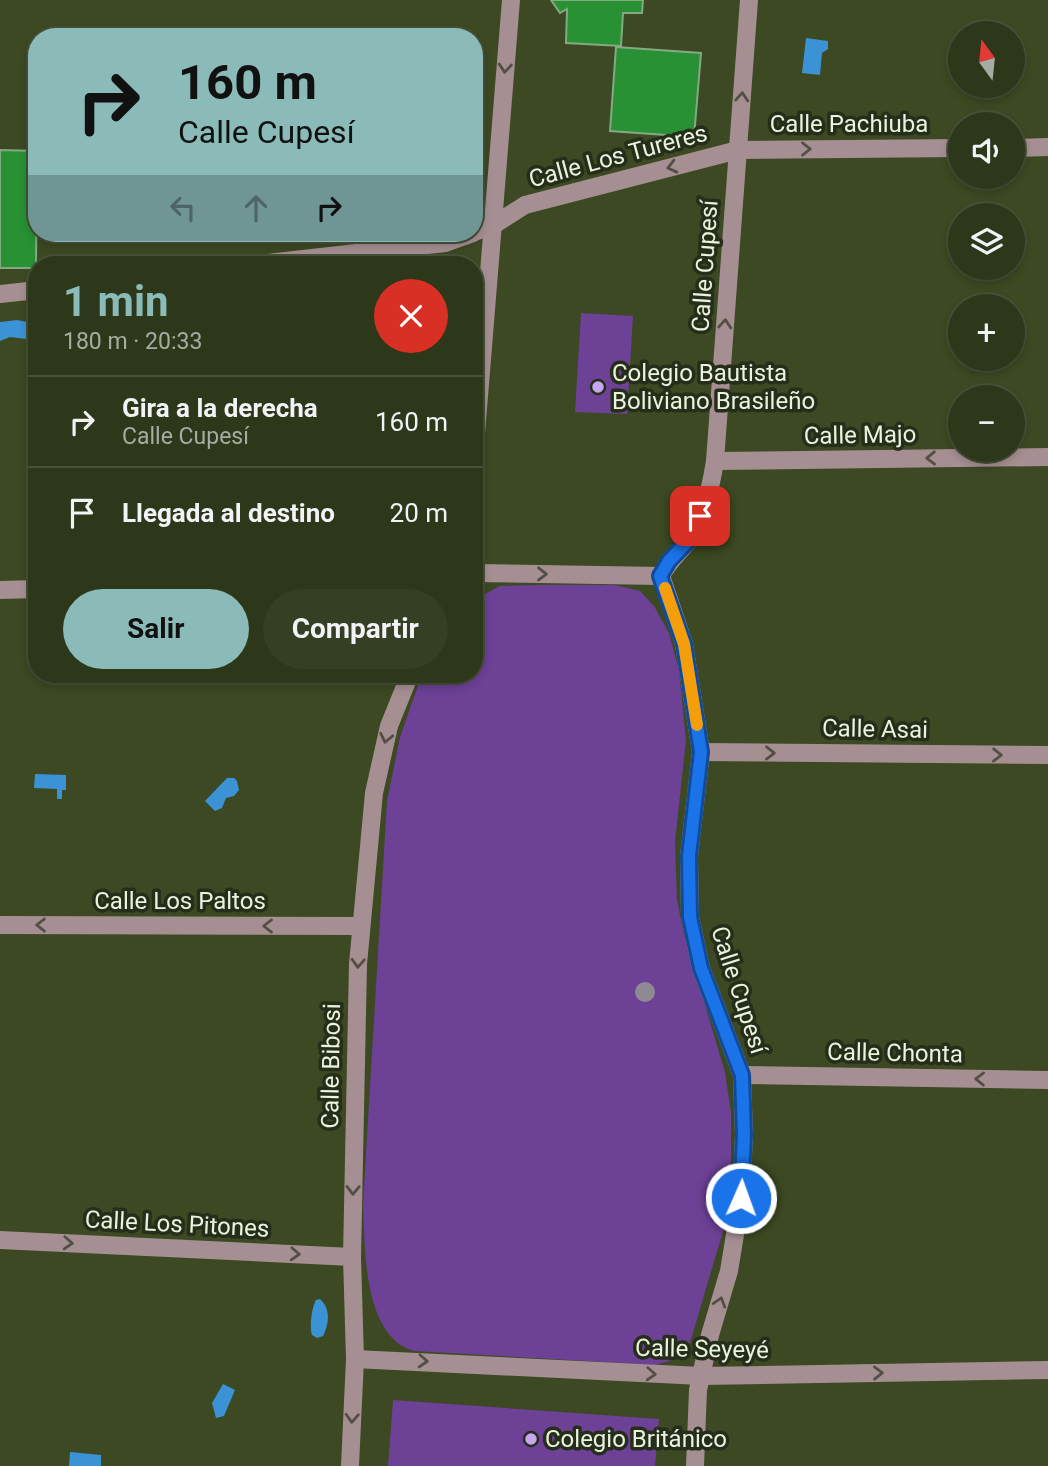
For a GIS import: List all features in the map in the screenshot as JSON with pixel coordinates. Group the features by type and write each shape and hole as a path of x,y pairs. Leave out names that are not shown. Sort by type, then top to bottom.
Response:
{"street":[{"path":"483,342 511,0"},
{"name":"Calle Cupesí","path":"695,1466 701,1376 729,1271 741,1198 744,1135 742,1075 701,968 690,917 689,856 701,752 684,644 660,576 669,561 689,540 710,493 715,461 749,0"},
{"path":"1025,148 1048,147"},
{"name":"Calle Pachiuba","path":"738,150 948,148"},
{"name":"Calle Los Tureres","path":"483,229 525,205 738,150"},
{"name":"Calle Los Tureres","path":"330,256 448,242"},
{"path":"0,294 28,291"},
{"name":"Calle Majo","path":"715,461 1048,457"},
{"path":"483,573 660,576"},
{"path":"0,590 28,589"},
{"name":"Calle Bibosi","path":"350,1466 355,1359 352,1257 358,964 374,793 389,726 406,683"},
{"name":"Calle Asai","path":"701,752 1048,755"},
{"name":"Calle Los Paltos","path":"0,925 361,926"},
{"name":"Calle Chonta","path":"742,1075 1048,1080"},
{"name":"Calle Los Pitones","path":"0,1240 352,1257"},
{"name":"Calle Seyeyé","path":"355,1359 701,1376 1048,1370"}],"shaded area":[{"path":"581,313 633,316 627,414 575,412"},
{"path":"615,585 640,591 654,606 669,633 679,671 686,740 675,842 677,900 684,935 725,1072 731,1113 731,1162 724,1228 689,1346 678,1358 656,1365 414,1351 399,1344 387,1332 378,1316 368,1279 363,1204 387,801 400,737 419,683 483,683 483,595 500,586"},
{"name":"Colegio Británico","path":"393,1400 659,1419 655,1466 388,1466"}],"water":[{"path":"806,38 828,41 828,49 822,53 820,75 802,73"},
{"path":"0,322 27,322 28,337 10,337 0,341"},
{"path":"35,774 66,775 66,790 62,790 62,799 57,799 57,789 34,788"},
{"path":"227,778 237,781 239,790 234,796 226,798 222,808 215,811 205,801"},
{"path":"320,1299 326,1307 328,1322 323,1336 317,1338 312,1335 311,1322 316,1300"},
{"path":"223,1384 235,1390 224,1416 216,1418 212,1403"},
{"path":"70,1452 101,1455 101,1466 69,1466"}],"building":[{"path":"551,0 643,0 642,13 623,13 621,46 566,43 567,9 560,13"},
{"path":"616,47 701,53 694,137 610,131"},
{"path":"0,150 28,151 28,242 36,242 36,256 28,256 28,268 0,268"}],"slow traffic":[{"path":"665,588 684,644 697,725"}],"place":[{"name":"Colegio Bautista Boliviano Brasileño","path":"598,387"},
{"name":"Colegio Británico","path":"531,1439"}],"route":[{"path":"700,516 689,540 669,561 660,576 684,644 701,752 689,856 690,917 701,968 742,1075 744,1135 741,1198"}]}
